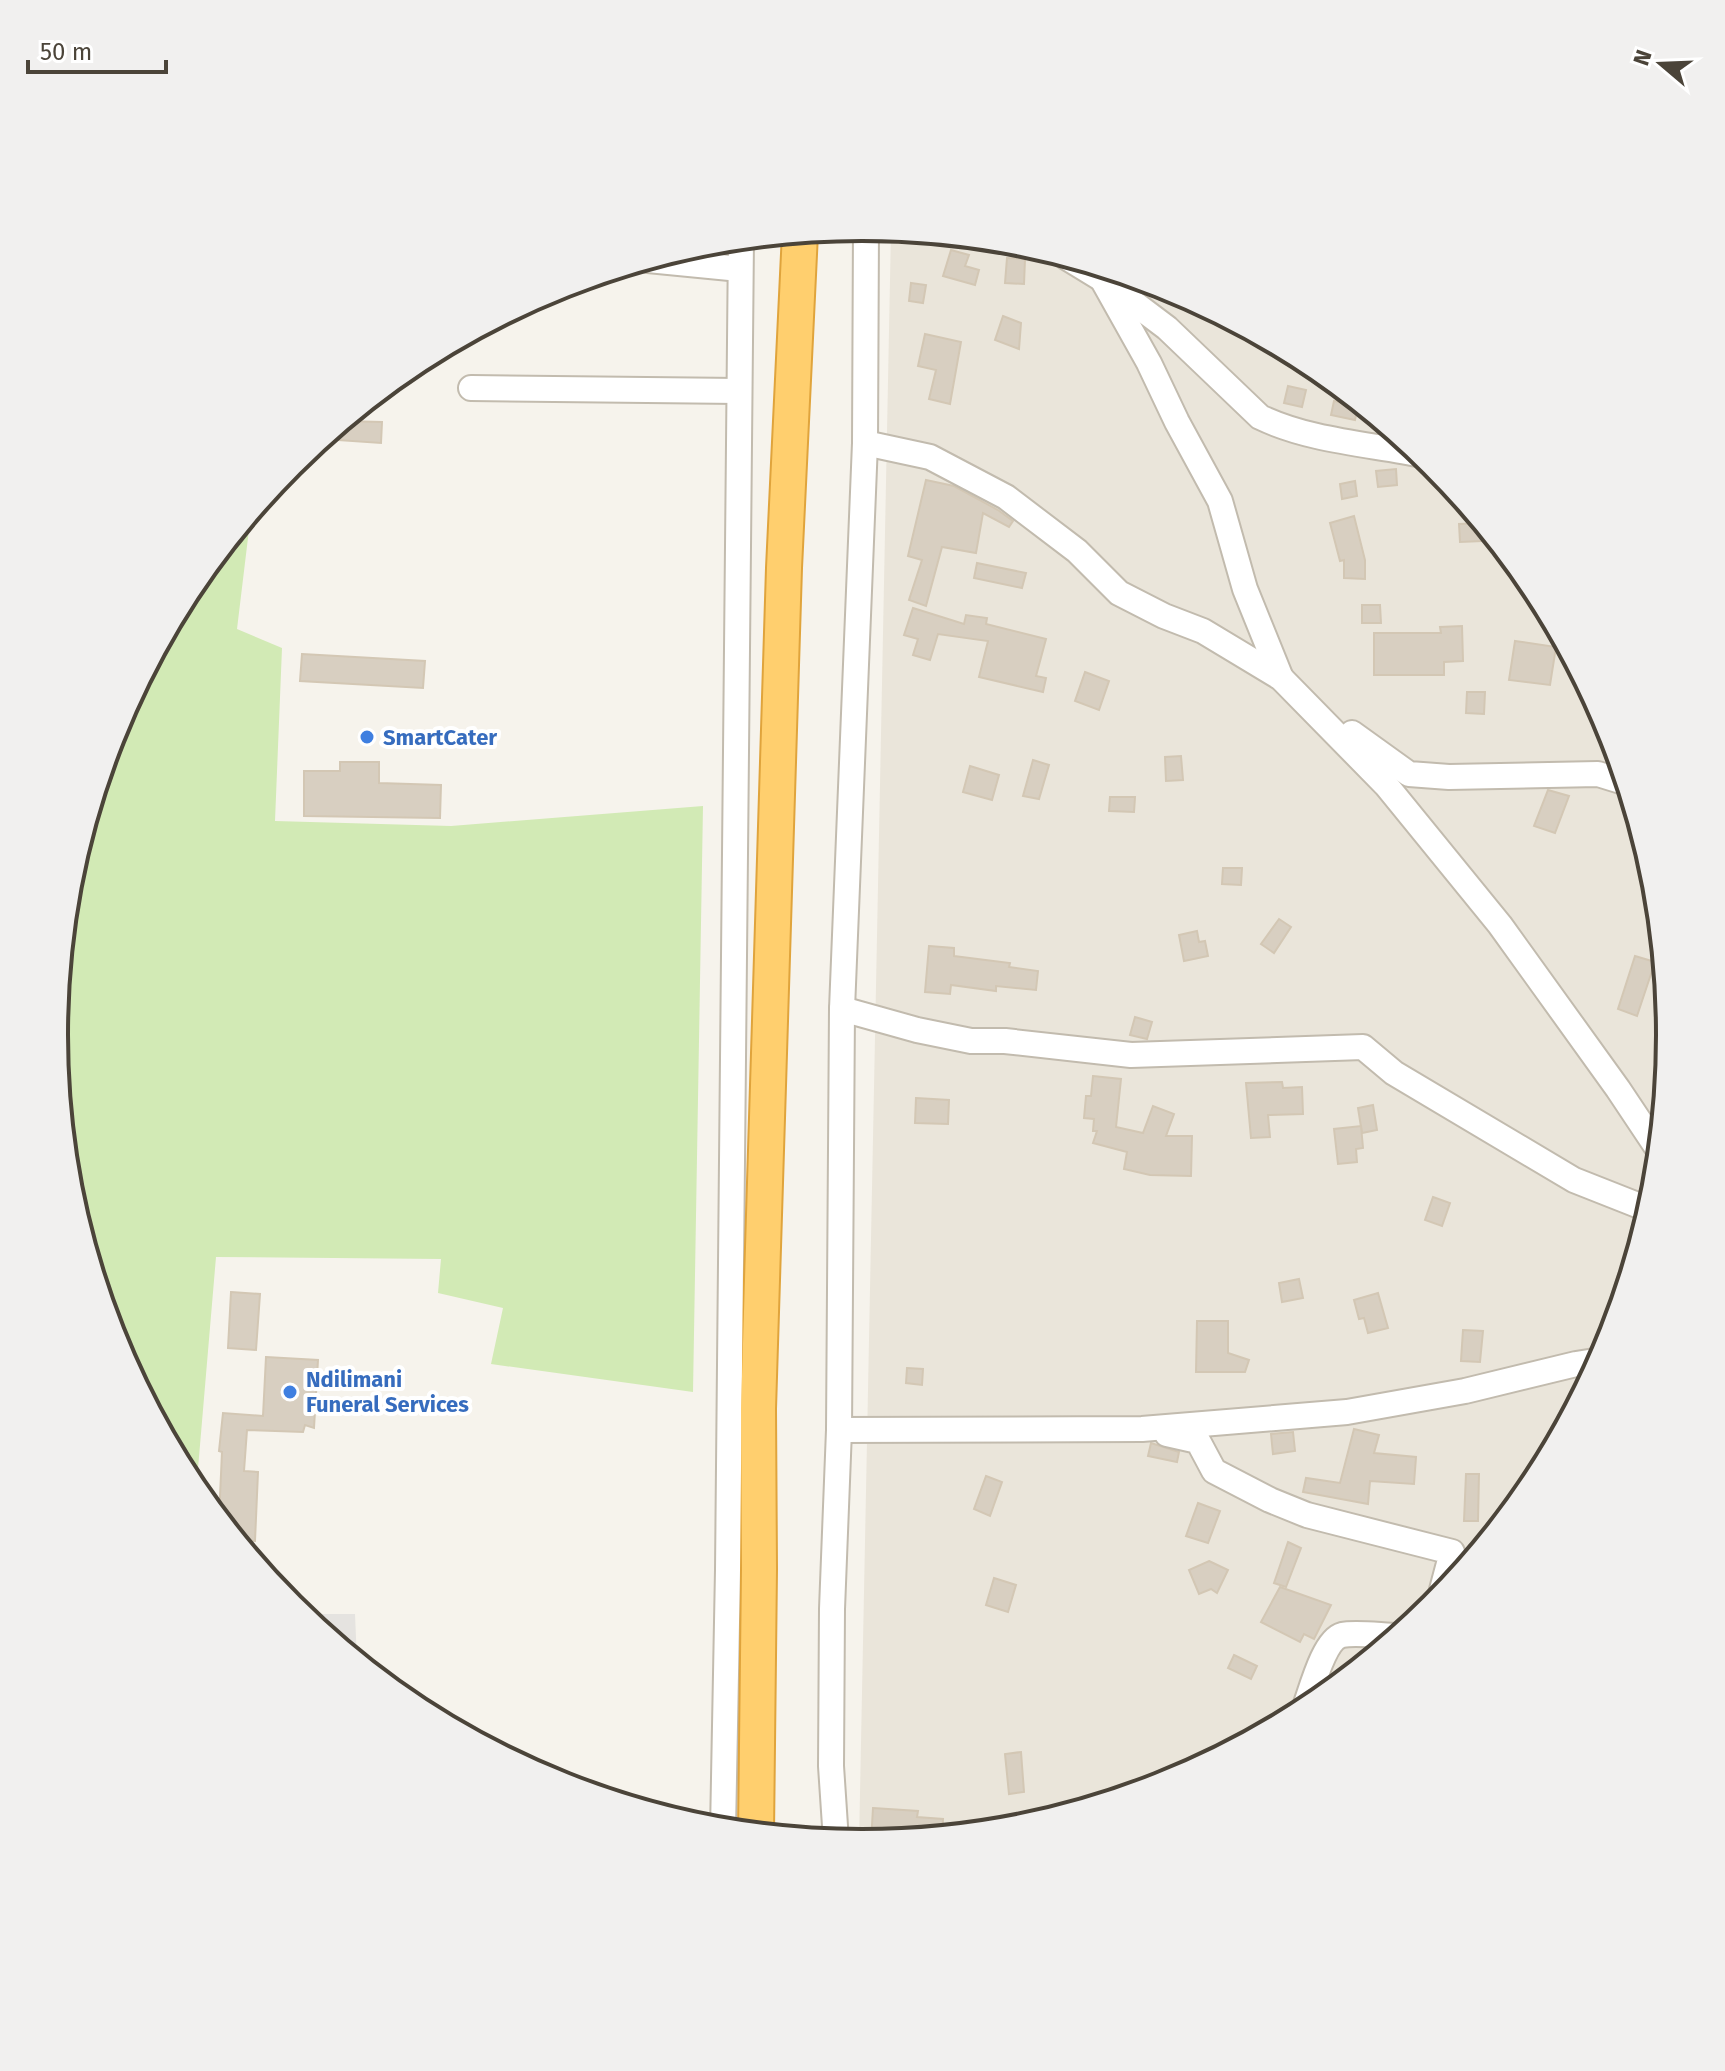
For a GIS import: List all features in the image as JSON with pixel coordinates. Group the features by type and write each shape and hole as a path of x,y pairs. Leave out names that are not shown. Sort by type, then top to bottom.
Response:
{"highway":[{"path":"756,1823 758,1409 784,568 799,244"},
{"path":"784,568 785,246"}],"street":[{"path":"835,1829 831,1766 832,1609 839,1430 842,1009 865,443 866,241"},
{"path":"723,1817 729,1540 741,251"},
{"path":"678,263 740,269"},
{"path":"1099,277 1167,328 1260,417 1279,426 1385,438"},
{"path":"1102,279 1220,501 1245,589 1281,678"},
{"path":"471,388 739,391"},
{"path":"865,443 930,457 1006,497 1077,551 1119,593 1164,616 1203,631 1281,678 1386,785 1500,925 1650,1137"},
{"path":"1310,706 1409,774 1449,777 1598,774 1615,779"},
{"path":"842,1009 971,1041 1005,1041 1131,1055 1363,1047 1394,1073 1574,1180 1638,1205"},
{"path":"839,1430 1142,1429 1347,1412 1465,1391 1587,1362"},
{"path":"1142,1429 1198,1441 1214,1471 1307,1515 1452,1552 1446,1573"},
{"path":"1310,1691 1325,1651 1332,1641 1341,1635 1383,1636"}],"shaded area":[{"path":"891,242 1017,256 1118,283 1167,301 1260,347 1304,375 1386,438 1424,474 1493,552 1523,594 1551,638 1597,731 1630,830 1642,881 1650,932 1657,1036 1650,1139 1642,1190 1615,1291 1597,1340 1551,1433 1523,1477 1460,1559 1424,1597 1346,1666 1304,1696 1260,1724 1167,1770 1068,1803 1017,1815 914,1828 859,1830"},
{"path":"319,1614 355,1614 356,1647"}],"green space":[{"path":"249,532 237,629 282,648 275,821 451,826 703,806 693,1392 491,1364 503,1308 438,1293 441,1259 216,1257 198,1470 174,1433 128,1340 95,1241 75,1139 68,1036 70,984 83,881 110,780 128,731 174,638 202,594"}],"building":[{"path":"951,250 969,255 965,266 979,270 975,285 943,276"},
{"path":"1007,258 1025,259 1024,284 1005,283"},
{"path":"911,283 926,285 923,303 909,301"},
{"path":"1003,316 1021,323 1019,349 995,340"},
{"path":"925,334 961,342 950,404 929,399 936,370 918,366"},
{"path":"1288,386 1306,390 1302,407 1284,403"},
{"path":"1334,401 1343,403 1356,414 1355,420 1331,415"},
{"path":"359,421 382,422 381,443 337,440"},
{"path":"1396,469 1397,485 1378,487 1376,471"},
{"path":"926,480 954,486 1013,521 1009,527 983,513 976,553 942,547 926,606 909,600 922,560 908,556"},
{"path":"1355,481 1357,496 1342,499 1340,484"},
{"path":"1354,516 1365,560 1365,579 1344,578 1344,560 1340,561 1330,523"},
{"path":"1459,524 1470,524 1482,541 1460,542"},
{"path":"977,563 1026,573 1022,588 974,578"},
{"path":"1362,605 1380,605 1381,623 1362,623"},
{"path":"913,608 964,624 966,615 987,618 986,624 1046,639 1036,676 1046,678 1043,692 979,677 988,641 938,634 930,660 913,655 918,639 904,635"},
{"path":"1462,626 1463,661 1444,662 1444,675 1374,675 1374,633 1441,633 1440,627"},
{"path":"1515,641 1556,647 1550,685 1509,680"},
{"path":"302,654 425,661 423,688 300,681"},
{"path":"1085,672 1109,681 1099,710 1075,701"},
{"path":"1467,692 1485,692 1484,714 1466,713"},
{"path":"1181,756 1183,780 1166,781 1165,757"},
{"path":"1033,760 1049,765 1039,799 1023,796"},
{"path":"340,762 379,762 379,783 441,785 440,818 304,816 304,771 340,771"},
{"path":"970,766 999,775 992,800 963,792"},
{"path":"1548,790 1569,796 1555,833 1534,826"},
{"path":"1110,797 1135,797 1134,812 1109,811"},
{"path":"1223,868 1242,868 1241,885 1222,884"},
{"path":"1279,919 1291,927 1274,953 1261,944"},
{"path":"1197,931 1199,942 1205,941 1208,956 1184,961 1179,935"},
{"path":"929,946 954,948 954,956 1010,963 1009,967 1038,971 1036,990 996,986 996,991 951,985 950,994 925,992"},
{"path":"1635,956 1653,961 1637,1016 1618,1009"},
{"path":"1135,1017 1152,1022 1147,1039 1130,1035"},
{"path":"1093,1076 1121,1079 1116,1127 1143,1133 1153,1106 1174,1114 1166,1136 1192,1136 1191,1176 1150,1175 1124,1169 1127,1152 1093,1143 1097,1131 1093,1131 1094,1119 1084,1118 1086,1096 1091,1096"},
{"path":"1282,1082 1283,1088 1302,1087 1303,1114 1268,1115 1270,1137 1251,1138 1246,1083"},
{"path":"916,1098 949,1100 948,1124 915,1123"},
{"path":"1373,1105 1377,1130 1362,1133 1358,1108"},
{"path":"1361,1126 1363,1148 1356,1149 1357,1162 1338,1164 1334,1129"},
{"path":"1433,1197 1450,1203 1442,1226 1425,1220"},
{"path":"1299,1279 1303,1298 1282,1302 1279,1283"},
{"path":"231,1292 260,1294 256,1350 228,1348"},
{"path":"1378,1293 1388,1328 1368,1333 1364,1318 1359,1319 1354,1300"},
{"path":"1197,1321 1228,1321 1228,1353 1249,1360 1245,1372 1196,1372"},
{"path":"1463,1330 1483,1331 1480,1362 1461,1361"},
{"path":"266,1357 318,1360 314,1428 305,1425 303,1432 247,1430 244,1471 258,1472 255,1541 250,1541 220,1502 222,1452 219,1451 223,1413 263,1416"},
{"path":"907,1368 923,1369 922,1385 906,1383"},
{"path":"1354,1429 1379,1435 1374,1453 1416,1457 1414,1484 1370,1481 1368,1504 1303,1492 1306,1478 1340,1483"},
{"path":"1293,1432 1295,1451 1273,1454 1271,1434"},
{"path":"1151,1443 1179,1452 1177,1462 1148,1456"},
{"path":"1466,1474 1479,1474 1478,1521 1464,1521"},
{"path":"986,1476 1002,1482 990,1516 974,1509"},
{"path":"1198,1503 1220,1511 1208,1543 1186,1536"},
{"path":"1288,1542 1301,1548 1286,1587 1274,1583"},
{"path":"1209,1561 1228,1570 1217,1593 1211,1589 1199,1594 1189,1570"},
{"path":"994,1578 1016,1585 1008,1612 986,1605"},
{"path":"1280,1587 1331,1605 1314,1639 1304,1634 1300,1642 1261,1622"},
{"path":"1234,1655 1257,1666 1251,1679 1228,1668"},
{"path":"1021,1752 1024,1792 1009,1794 1005,1754"},
{"path":"873,1808 918,1811 917,1817 943,1819 943,1825 872,1830"}],"place":[{"name":"SmartCater","path":"367,737"},
{"name":"Ndilimani Funeral Services","path":"290,1392"}]}
